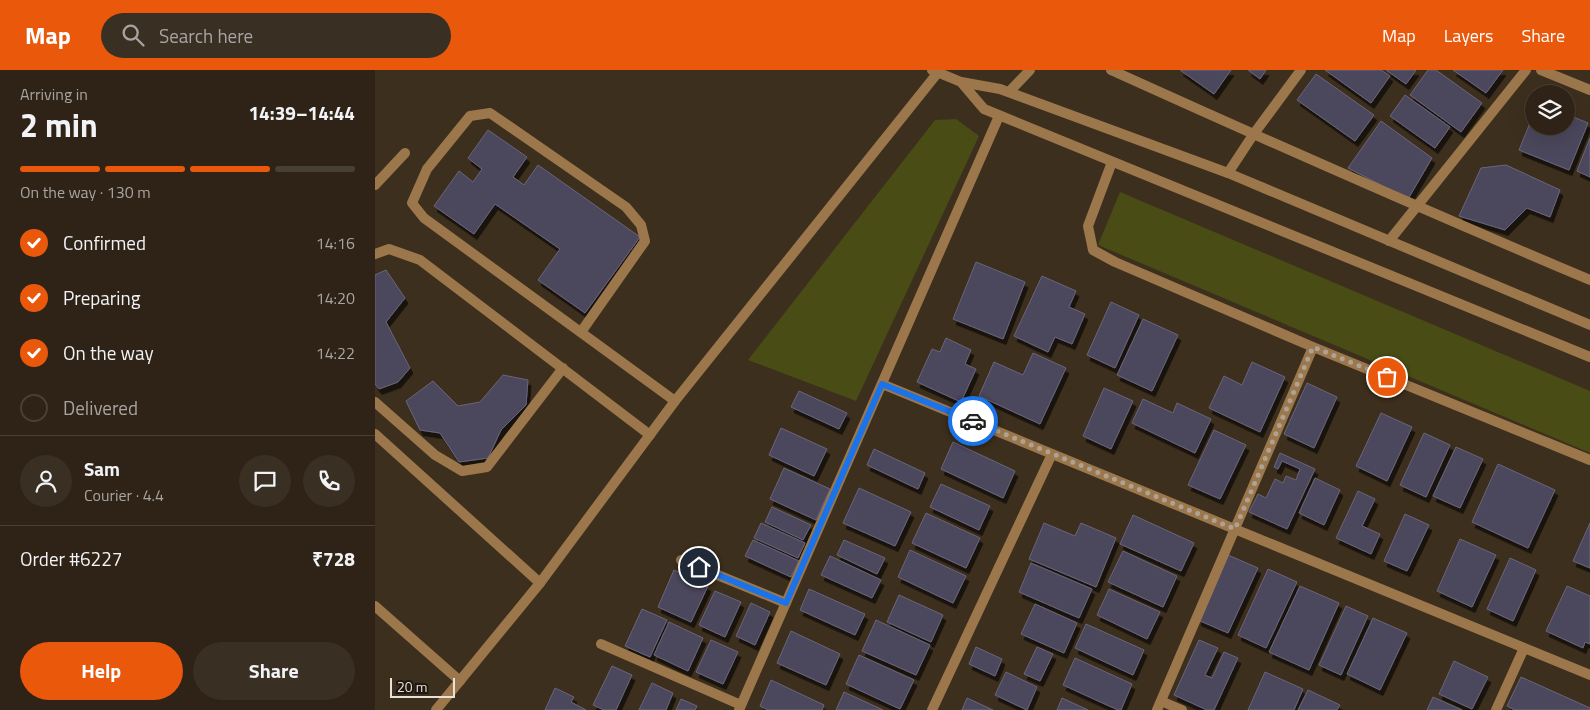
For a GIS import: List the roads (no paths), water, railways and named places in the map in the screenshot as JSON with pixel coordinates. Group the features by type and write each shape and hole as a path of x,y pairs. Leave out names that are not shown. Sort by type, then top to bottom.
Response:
{"street":[{"path":"1009,92 1030,70"},
{"path":"1111,70 1417,207 1590,280"},
{"path":"1228,173 1253,135 1301,70"},
{"path":"1389,241 1526,70"},
{"path":"1541,70 1590,90"},
{"path":"437,710 540,583 675,401 937,71 961,82 1009,92 1228,173 1590,325"},
{"path":"961,82 985,109 999,116 1590,357"},
{"path":"581,332 645,241 641,226 626,207 490,113 470,116 427,169 413,202 424,218 675,401"},
{"path":"601,644 740,707 999,116"},
{"path":"375,185 405,153"},
{"path":"1112,162 1088,226 1093,250 1115,262 1313,347 1590,460"},
{"path":"375,254 389,249 420,260 650,434"},
{"path":"1182,710 1159,706 1313,347"},
{"path":"375,402 435,455 462,471 487,467 563,368"},
{"path":"882,384 1590,675"},
{"path":"375,434 540,583"},
{"path":"932,710 1052,454"},
{"path":"681,560 786,603"},
{"path":"375,606 460,681"},
{"path":"1496,710 1524,648"}]}
